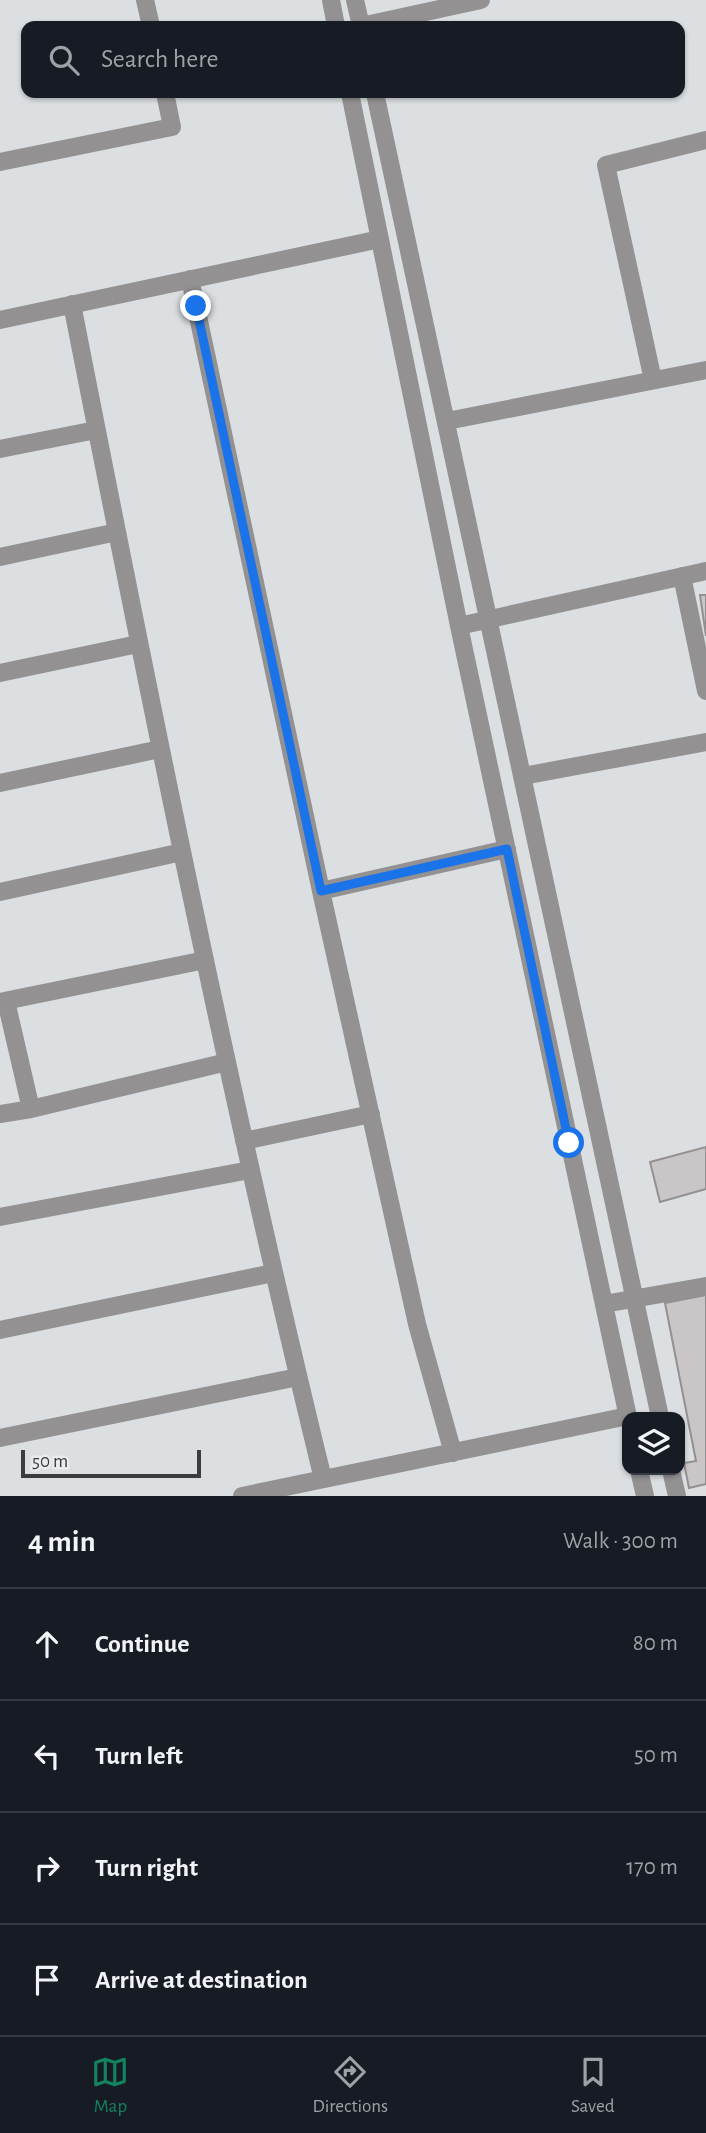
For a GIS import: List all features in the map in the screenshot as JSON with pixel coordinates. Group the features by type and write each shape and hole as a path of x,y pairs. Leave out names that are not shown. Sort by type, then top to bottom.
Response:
{"street":[{"path":"145,0 150,21"},
{"path":"331,0 335,21"},
{"path":"355,0 360,21"},
{"path":"384,21 481,0"},
{"path":"0,162 172,127 166,98"},
{"path":"351,98 459,625 627,1412"},
{"path":"376,98 659,1412"},
{"path":"653,380 606,165 706,140"},
{"path":"0,320 380,239"},
{"path":"190,279 321,891 418,1324 453,1453"},
{"path":"72,304 138,644 205,960 273,1273 323,1479"},
{"path":"447,421 706,370"},
{"path":"0,449 96,430"},
{"path":"0,557 117,532"},
{"path":"459,625 706,570"},
{"path":"682,576 706,691"},
{"path":"0,673 138,644"},
{"path":"523,776 706,742"},
{"path":"0,783 160,749"},
{"path":"321,891 507,849"},
{"path":"0,892 182,852"},
{"path":"31,1109 3,1001 205,960"},
{"path":"0,1114 227,1062"},
{"path":"244,1140 371,1114"},
{"path":"0,1217 250,1170"},
{"path":"0,1330 273,1273"},
{"path":"604,1304 706,1286"},
{"path":"0,1438 298,1377"},
{"path":"242,1496 622,1418"},
{"path":"640,1475 645,1496"},
{"path":"672,1475 677,1496"}],"building":[{"path":"700,595 706,595 706,636"},
{"path":"706,1147 706,1189 660,1202 650,1162"},
{"path":"706,1295 706,1484 689,1488 685,1463 696,1461 665,1303"}],"route":[{"path":"196,306 321,891 507,849 569,1143"}]}
